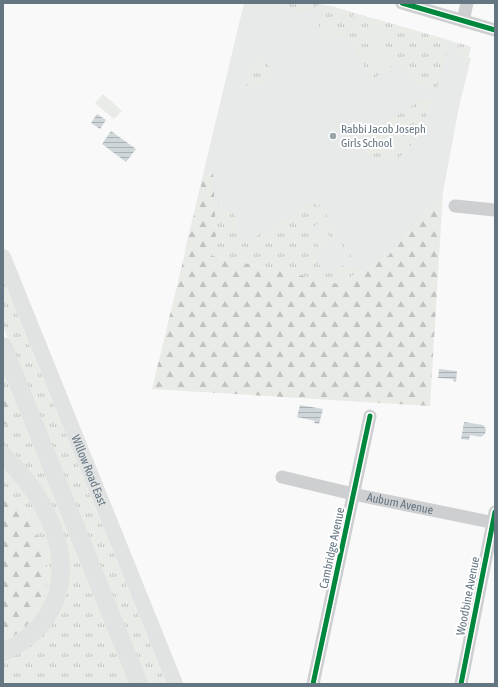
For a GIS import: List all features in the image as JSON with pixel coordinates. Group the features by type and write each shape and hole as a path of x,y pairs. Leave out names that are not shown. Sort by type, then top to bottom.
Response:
{"highway":[{"path":"3,346 139,684"},
{"path":"3,455 23,477 42,503 53,528 60,552 61,573 58,593 46,618 33,634 3,652"}],"main road":[{"name":"Willow Road East","path":"3,257 175,684"}],"street":[{"path":"402,3 495,30"},
{"path":"463,21 468,3"},
{"path":"454,206 495,210"},
{"name":"Cambridge Avenue","path":"313,684 370,416"},
{"name":"Auburn Avenue","path":"282,477 353,494 494,519"},
{"name":"Woodbine Avenue","path":"461,684 494,519"}],"shaded area":[{"name":"Rabbi Jacob Joseph Girls School","path":"244,3 315,3 331,6 471,47 468,57 471,58 460,102 443,192 388,256 338,284 185,250"},
{"path":"97,114 106,120 100,129 91,123"},
{"path":"111,131 136,149 126,162 102,144"},
{"path":"439,369 457,371 456,382 453,381 453,379 438,378"},
{"path":"300,405 323,409 319,424 314,423 315,421 297,417"},
{"path":"464,422 483,425 486,429 485,434 481,437 470,435 469,440 461,439"}],"green space":[{"path":"284,3 319,4 311,9 301,12 291,10"},
{"path":"331,6 354,13 352,18 339,14 338,17 351,21 344,36 328,45 319,33 322,29 319,27 319,24 324,12"},
{"path":"357,14 449,40 448,49 436,91 426,88 413,80 402,65 398,65 372,79 349,40 346,38"},
{"path":"369,21 386,26 380,47 363,43"},
{"path":"334,25 341,35 329,43 323,33"},
{"path":"459,43 471,47 468,57 471,58 470,61 456,57"},
{"path":"386,46 396,64 373,75 364,57"},
{"path":"259,57 266,62 269,68 271,77 269,84 262,84 257,87 248,86 246,83 250,68 253,62"},
{"path":"103,94 122,111 114,119 95,103"},
{"path":"425,98 432,100 430,108 418,135 400,157 393,161 383,161 367,152 363,144 366,135 378,126"},
{"path":"392,120 408,142 387,158 371,136"},
{"path":"205,170 213,174 216,237 210,246 212,256 338,284 388,256 443,192 430,406 152,389"},
{"path":"314,201 325,219 308,230 320,248 312,253 325,274 343,266 357,267 360,272 338,284 212,256 209,250 216,233 214,203 223,209 232,212 239,222 235,225 246,243"},
{"path":"320,204 354,261 350,259 319,207"},
{"path":"326,221 336,238 332,241 322,224"},
{"path":"323,226 332,241 320,248 311,234"},
{"path":"3,279 166,684 147,684 3,326"},
{"path":"3,365 132,684 3,684 3,660 20,653 68,568 3,448"},
{"path":"3,387 16,429 3,423"},
{"path":"3,466 13,475 43,522 56,568 40,617 3,647 3,641 24,626 40,605 28,514 3,488"},
{"path":"3,488 26,512 32,523 42,546 46,560 47,585 39,608 32,618 14,635 3,641"}],"cycle path":[{"path":"402,3 495,30"},
{"path":"313,684 370,416"},
{"path":"461,684 495,512"}],"place":[{"name":"Rabbi Jacob Joseph Girls School","path":"333,136"}]}
